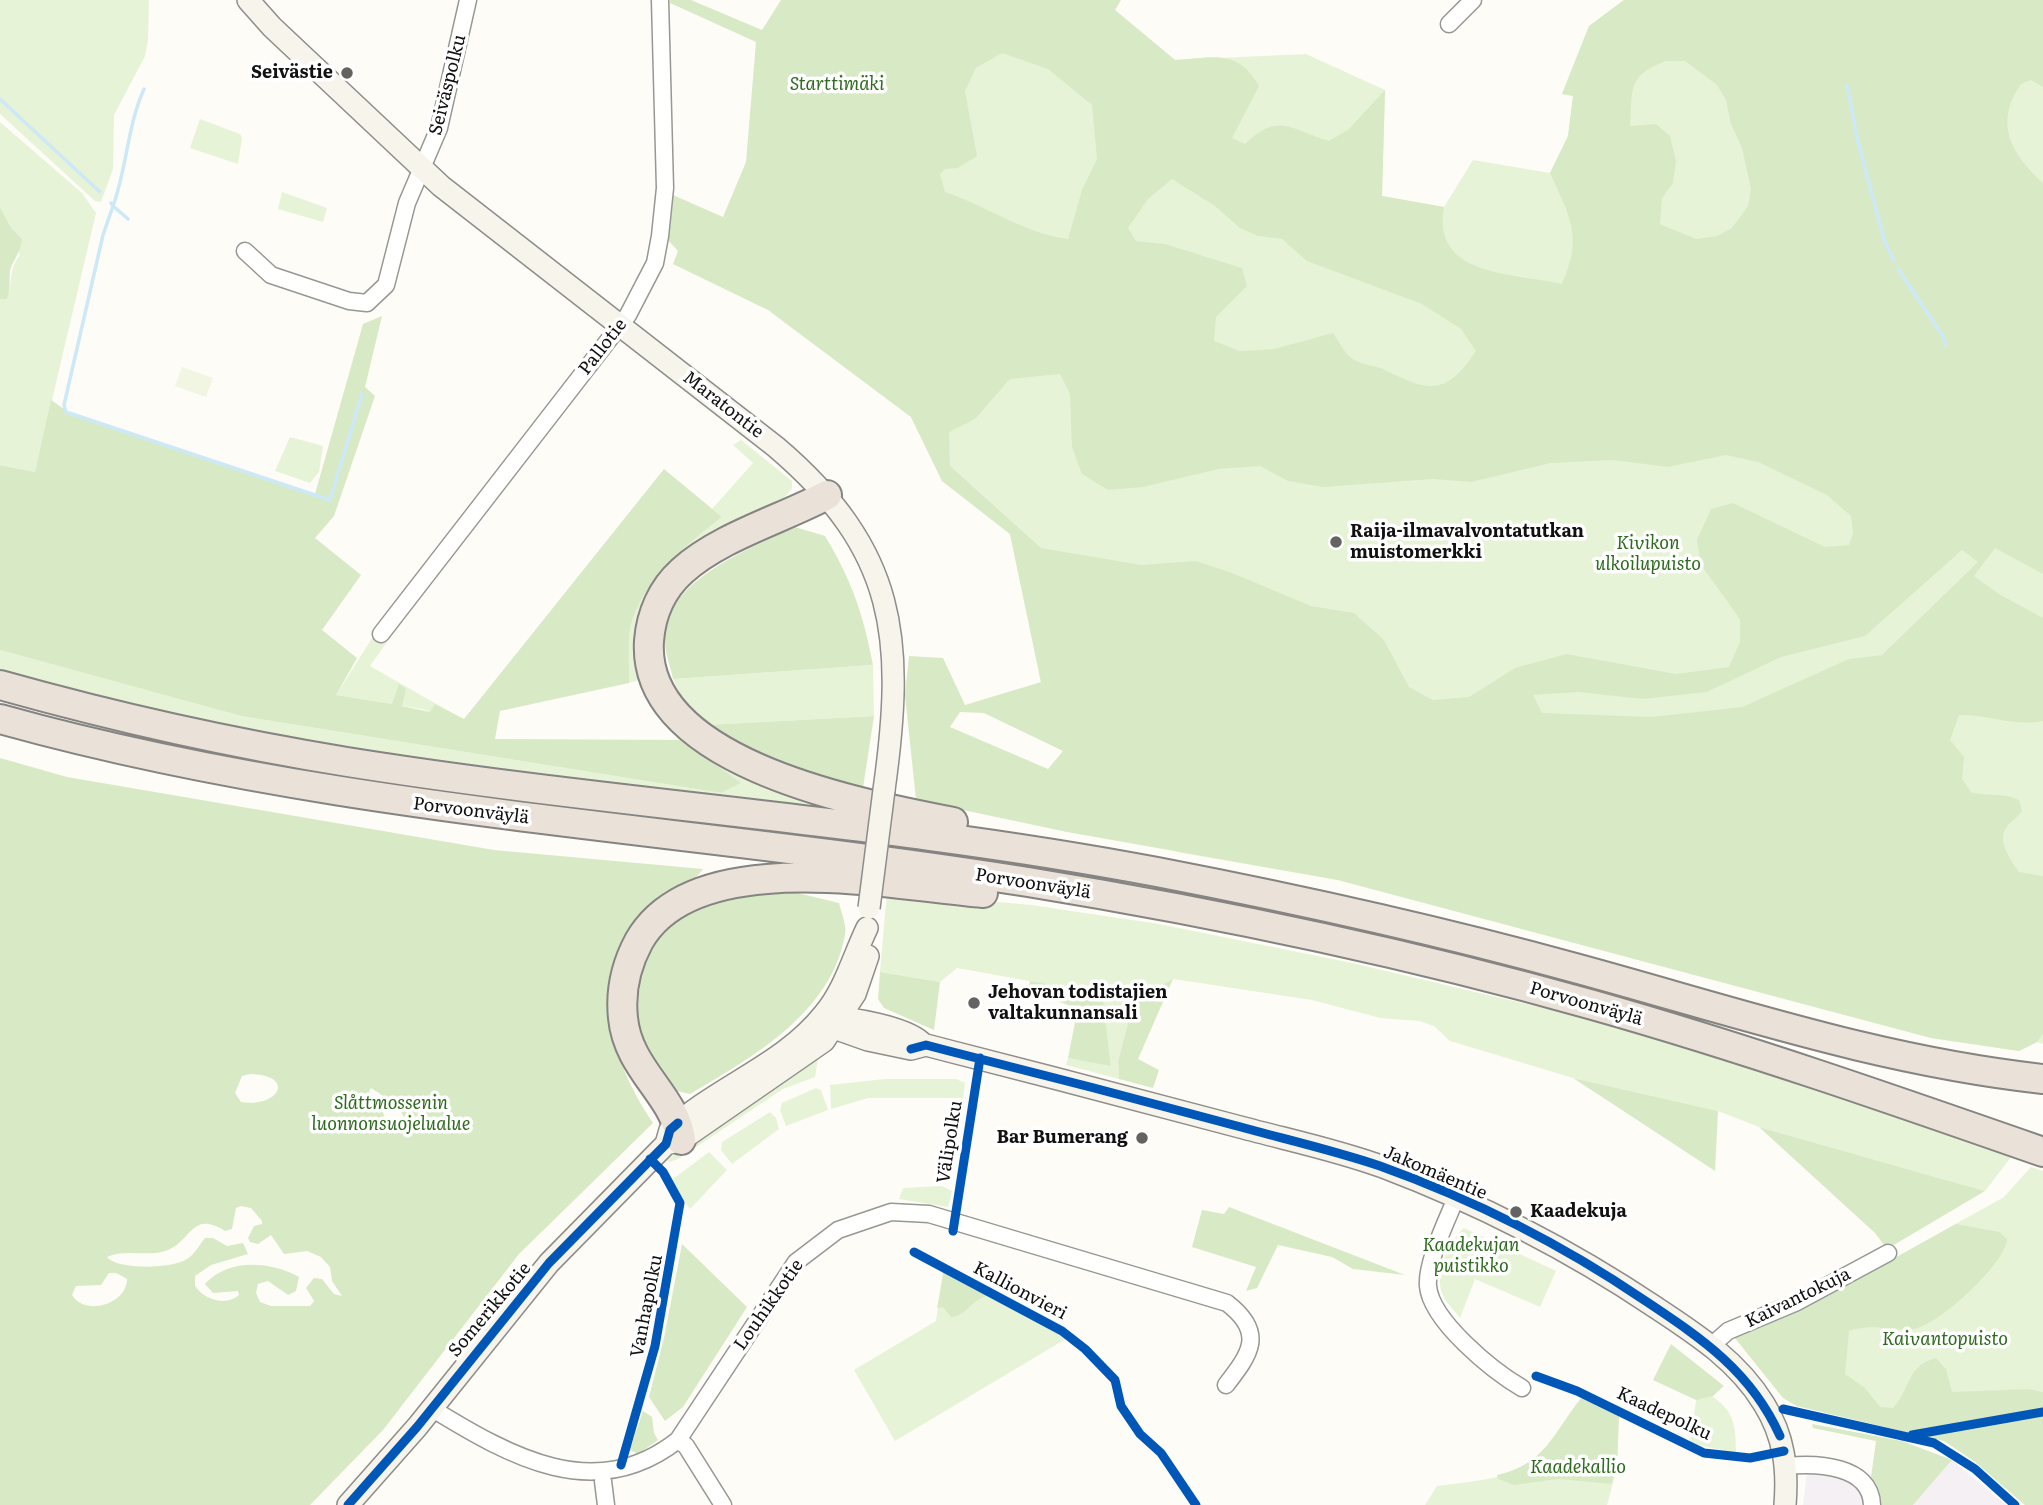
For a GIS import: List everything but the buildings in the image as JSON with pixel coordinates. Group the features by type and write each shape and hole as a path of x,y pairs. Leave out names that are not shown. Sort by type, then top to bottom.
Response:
{"highway":[{"path":"827,495 703,555 680,572 664,592 652,620 649,650 653,677 676,714 691,730 721,750 807,785 900,811 1050,843 1152,871"},
{"name":"Porvoonväylä","path":"0,685 113,716 346,762 902,832 1152,871 1472,941 1864,1049 1928,1063 2043,1079"},
{"name":"Porvoonväylä","path":"0,719 196,766 325,791 863,858 1024,882 1191,912 1392,954 1593,1005 1843,1083 2043,1152"},
{"path":"675,1136 634,1057 623,1021 621,1000 628,964 643,934 667,909 694,893 737,881 790,878 1007,895 1105,908 1191,912"}],"main road":[{"name":"Maratontie","path":"231,0 255,21 272,27"},
{"name":"Maratontie","path":"247,0 421,168 776,447 827,495 858,538 876,574 891,636 895,702 868,918 868,958 855,994 833,1021"},
{"name":"Maratontie","path":"833,1021 841,988 868,918"},
{"path":"855,994 872,1024"},
{"name":"Somerikkotie","path":"348,1505 549,1263 675,1136 798,1041 833,1021"},
{"name":"Jakomäentie","path":"833,1021 872,1024 915,1036 926,1045 1354,1158 1457,1198 1571,1254 1712,1346 1732,1363 1764,1403 1780,1436 1787,1466 1785,1505"},
{"name":"Jakomäentie","path":"833,1021 911,1049 926,1045"}],"street":[{"name":"Seiväspolku","path":"245,251 271,275 349,301 367,303 386,285 407,203 439,128 468,0"},
{"name":"Pallotie","path":"381,634 620,324 655,263 665,188 660,0"},
{"path":"1449,24 1473,0"},
{"path":"1457,1198 1432,1263 1428,1284 1434,1308 1497,1374 1522,1388"},
{"name":"Louhikkotie","path":"431,1408 537,1468 565,1477 603,1481 646,1465 678,1440 796,1262 838,1230 891,1212 929,1214 1227,1303 1241,1314 1248,1325 1250,1338 1244,1364 1226,1385"},
{"name":"Kaivantokuja","path":"1712,1346 1728,1331 1797,1302 1888,1252"},
{"path":"678,1440 686,1446 723,1505"},
{"path":"1787,1466 1814,1465 1851,1474 1865,1485 1872,1505"},
{"path":"603,1481 606,1505"}],"shaded area":[{"path":"1952,1460 2006,1505 1913,1505"},
{"path":"1807,1473 1834,1476 1853,1484 1862,1495 1862,1505 1803,1505"}],"green space":[{"path":"0,0 149,0 145,56 114,115 113,169 101,202 95,201 0,114"},
{"name":"Kivikon ulkoilupuisto","path":"670,0 691,0 762,30 781,0 1121,0 1115,10 1175,60 1223,58 1242,66 1251,74 1259,86 1232,138 1245,144 1267,128 1276,126 1294,128 1329,141 1348,130 1385,90 1382,196 1444,207 1443,230 1450,247 1463,259 1480,268 1562,284 1572,253 1573,239 1568,215 1550,173 1568,136 1573,96 1562,94 1589,26 1624,0 2043,0 2043,87 2031,80 2021,84 2008,112 2007,125 2015,150 2043,183 2043,574 1995,548 1974,576 1999,594 2043,618 2043,721 2022,722 1959,715 1950,740 1964,757 1962,779 1971,792 2019,800 2022,811 2006,828 2004,845 2019,872 2043,876 2043,1034 2037,1042 2019,1051 1931,1038 1338,880 1067,832 916,800 905,695 909,656 943,658 965,705 1041,682 1010,534 942,481 911,417 770,311 673,264 678,251 668,240 673,195 723,217 746,162 756,42 670,3","holes":["1002,53 1048,69 1092,105 1097,159 1082,190 1068,239 1021,226 945,192 940,174 945,169 958,168 977,156 965,91 976,68","1666,61 1685,61 1717,85 1726,100 1731,124 1742,148 1751,189 1748,206 1732,228 1717,236 1696,239 1660,224 1662,198 1673,183 1676,161 1670,136 1656,124 1630,126 1634,85 1644,72","1172,179 1215,206 1240,228 1258,236 1282,239 1307,261 1422,304 1461,329 1476,351 1455,376 1436,386 1414,383 1381,368 1357,361 1347,354 1333,333 1274,349 1240,351 1214,341 1216,317 1247,286 1242,268 1165,244 1136,241 1128,228 1148,199","1060,374 1070,394 1072,447 1082,474 1108,490 1143,487 1218,469 1260,466 1288,481 1323,487 1433,479 1471,482 1551,463 1612,460 1668,467 1726,455 1758,462 1827,495 1851,516 1853,533 1849,545 1825,547 1733,503 1711,509 1697,540 1701,565 1740,619 1740,642 1729,667 1676,674 1567,654 1515,668 1469,697 1433,700 1409,687 1384,640 1354,613 1311,606 1196,561 1141,565 1041,548 950,466 949,432 975,419 1010,379","1962,550 1978,562 1882,655 1849,659 1742,707 1651,717 1542,713 1533,695 1578,692 1643,699 1707,692 1781,657 1865,636","960,712 984,713 1063,751 1048,769 950,727"]},
{"name":"Kivikon ulkoilupuisto","path":"1121,0 1115,10 1175,60 1306,54 1385,90 1382,196 1444,207 1473,160 1550,173 1568,136 1573,96 1562,94 1589,26 1624,0 2043,0 2043,1044 2037,1042 2019,1051 1931,1038 1338,880 1177,852 1041,683 1010,534 942,481 911,417 770,312 963,60"},
{"path":"200,119 240,134 242,138 238,164 190,148"},
{"path":"0,122 82,193 96,213 35,472 0,465 0,299 7,299 13,267 20,255 0,207"},
{"path":"282,192 327,208 323,222 278,209"},
{"path":"0,207 11,228 22,239 10,271 7,299 0,299"},
{"path":"382,316 365,387 375,396 334,516 315,538 361,575 322,630 357,658 336,695 392,704 399,684 406,689 402,706 430,712 435,704 464,719 664,469 722,517 671,561 640,602 630,633 629,683 500,711 495,739 682,740 741,783 721,793 241,716 0,650 0,465 35,472 51,400 70,413 315,494 363,324"},
{"path":"182,367 213,378 206,397 175,386"},
{"path":"290,437 323,446 319,472 310,483 275,471"},
{"path":"741,440 792,481 792,489 782,500 783,507 685,561 642,679 629,683 630,633 640,602 670,562 722,517 712,509 753,463 733,445"},
{"path":"795,527 825,536 855,598 873,665 673,679 665,642 667,621 677,602 711,570"},
{"path":"376,632 387,642 370,666 459,717 456,722 422,709 336,695"},
{"path":"0,650 241,716 721,793 740,783 682,740 694,737 868,817 358,752 191,721 0,673"},
{"path":"873,665 874,716 707,725 686,706 673,679"},
{"path":"874,716 863,788 792,769 707,725"},
{"name":"Slåttmossenin luonnonsuojelualue","path":"0,758 67,777 494,850 703,869 688,882 658,897 634,923 618,950 610,978 609,1007 613,1036 622,1066 653,1123 519,1254 383,1430 310,1505 0,1505","holes":["242,1076 264,1076 278,1085 277,1091 265,1100 241,1102 235,1093","371,1088 397,1105 406,1121 401,1131 388,1128 381,1106 369,1091","236,1208 251,1208 262,1221 262,1224 254,1226 248,1238 250,1242 258,1244 271,1235 284,1254 307,1251 321,1257 330,1267 332,1281 342,1296 334,1294 322,1279 314,1278 306,1288 314,1301 310,1306 271,1306 260,1302 256,1293 258,1284 268,1281 288,1295 296,1291 299,1277 276,1268 250,1265 225,1270 205,1284 213,1293 238,1291 239,1295 221,1301 209,1298 195,1286 195,1276 211,1265 248,1254 243,1243 227,1246 213,1238 205,1238 187,1259 170,1265 133,1266 107,1257 122,1253 168,1250 199,1225 214,1225 225,1231 232,1229","109,1273 116,1273 127,1279 120,1295 104,1305 86,1305 78,1302 72,1295 76,1286 101,1285"]},
{"path":"785,890 839,903 845,923 845,935 837,963 824,988 786,1030 739,1065 690,1094 672,1090 643,1045 638,1026 639,992 645,964 656,941 671,924 690,911 711,902"},
{"path":"887,892 1031,905 1159,924 1352,963 1624,1027 1815,1087 2012,1156 1985,1191 1759,1127 1718,1111 1573,1078 1450,1041 1434,1026 1419,1021 1380,1018 1312,1000 1173,979 1134,1000 1118,1061 1119,1079 1066,1065 1068,1058 1111,1065 1101,994 957,968 940,982 880,972"},
{"path":"880,972 940,982 934,1030 884,1008 878,999"},
{"path":"1173,979 1138,1059 1159,1070 1153,1088 1119,1079 1118,1061 1134,1000"},
{"path":"1030,981 1102,994 1111,1066 1068,1058 1077,1012 1074,1007 1028,991"},
{"path":"818,1058 815,1077 783,1089 678,1159 670,1162 667,1160 706,1129"},
{"path":"1573,1078 1718,1111 1715,1171"},
{"path":"885,1079 956,1079 965,1083 963,1098 868,1098 831,1109 830,1085"},
{"path":"816,1088 821,1090 828,1110 786,1126 780,1110 782,1103"},
{"path":"770,1112 776,1118 779,1129 732,1164 721,1150 722,1142"},
{"path":"1759,1127 1985,1191 1887,1249 1875,1233"},
{"path":"709,1152 727,1170 690,1209 673,1185 673,1179"},
{"name":"Kaivantopuisto","path":"2031,1167 2043,1171 2043,1505 2025,1505 1974,1461 1944,1441 1797,1406 1783,1398 1792,1312 1830,1294 2004,1197"},
{"path":"942,1186 952,1191 948,1207 899,1199 903,1188"},
{"path":"1229,1207 1405,1275 1353,1269 1332,1257 1278,1245 1257,1288 1246,1291 1256,1267 1192,1247 1202,1210 1224,1214"},
{"name":"Kaivantopuisto","path":"1956,1224 1999,1232 2007,1239 1996,1262 1969,1292 1924,1326 1913,1329 1868,1327 1849,1331 1845,1374 1865,1388 1880,1407 1893,1408 1919,1366 1936,1358 1946,1369 1952,1392 2028,1389 2043,1392 2043,1505 2025,1505 1974,1461 1944,1441 1797,1406 1783,1398 1734,1337 1830,1294"},
{"name":"Kaadekujan puistikko","path":"1464,1228 1556,1271 1540,1307 1475,1279 1460,1318 1444,1298 1440,1278 1448,1249"},
{"path":"682,1244 747,1307 683,1407 665,1421 649,1397 664,1338"},
{"path":"943,1270 1069,1337 895,1441 854,1370 936,1321"},
{"path":"944,1271 992,1295 981,1298 961,1314 951,1317 943,1307 937,1308"},
{"path":"1671,1344 1724,1386 1713,1396 1696,1400 1653,1380"},
{"path":"1698,1387 1718,1400 1729,1413 1735,1429 1736,1453 1690,1443"},
{"name":"Kaadekallio","path":"1582,1397 1619,1414 1617,1468 1607,1505 1425,1505 1437,1486 1494,1478 1515,1472 1532,1462 1548,1445"},
{"path":"1582,1397 1619,1414 1617,1468 1611,1484 1558,1479 1514,1485 1498,1479 1497,1475 1514,1470 1538,1455"},
{"path":"643,1411 652,1417 654,1433 658,1440 638,1454 630,1450"},
{"path":"1812,1424 1902,1441 1952,1460 1913,1505 1876,1505 1871,1477 1876,1441 1813,1428"}],"waterway":[{"path":"1847,85 1857,138 1884,240 1894,261"},
{"path":"128,219 113,206 134,118 144,89"},
{"path":"0,99 100,192"},
{"path":"111,203 113,206 103,235 64,405 66,412 330,500 362,394"},
{"path":"1898,269 1944,338 1945,346"}],"cycle path":[{"path":"911,1049 926,1045 1344,1155 1380,1166 1483,1208 1582,1260 1685,1328 1739,1374 1755,1393 1780,1436"},
{"name":"Välipolku","path":"953,1231 980,1058"},
{"path":"348,1505 417,1427 549,1263 666,1144 670,1130 678,1123"},
{"name":"Vanhapolku","path":"621,1465 655,1346 680,1203 663,1172 650,1159"},
{"name":"Kallionvieri","path":"914,1252 1062,1331 1085,1349 1115,1380 1121,1406 1140,1434 1161,1453 1196,1505"},
{"name":"Kaadepolku","path":"1536,1376 1577,1391 1704,1453 1750,1458 1784,1451"},
{"path":"1783,1409 1934,1443 1975,1469 2015,1505"},
{"path":"1912,1435 2043,1412"}],"place":[{"name":"Seivästie","path":"347,73"},
{"name":"Raija-ilmavalvontatutkan muistomerkki","path":"1336,542"},
{"name":"Jehovan todistajien valtakunnansali","path":"974,1003"},
{"name":"Bar Bumerang","path":"1142,1138"},
{"name":"Kaadekuja","path":"1516,1212"}],"park label":[{"name":"Starttimäki","path":"837,85"}]}
